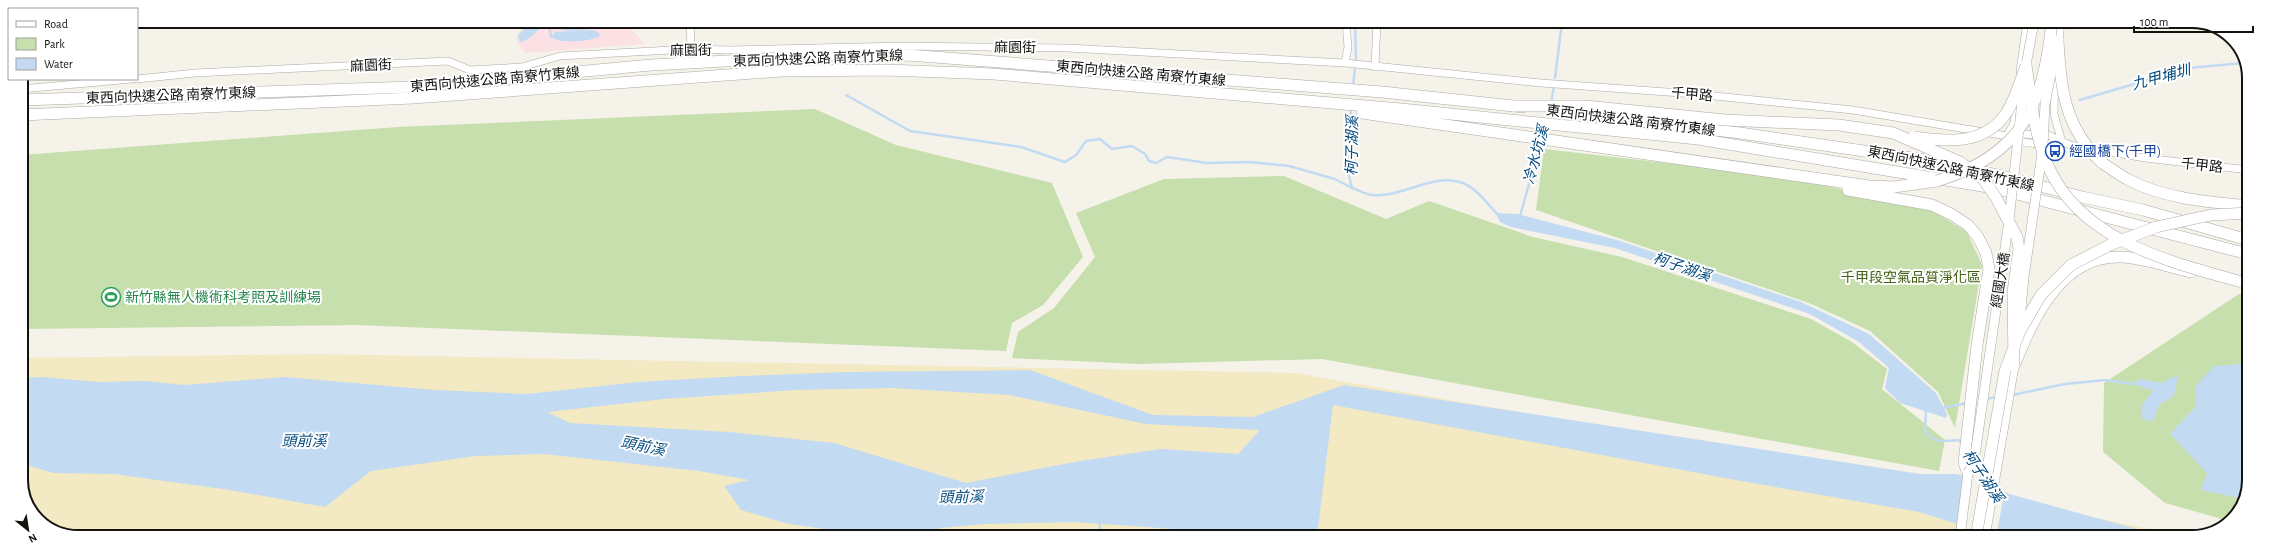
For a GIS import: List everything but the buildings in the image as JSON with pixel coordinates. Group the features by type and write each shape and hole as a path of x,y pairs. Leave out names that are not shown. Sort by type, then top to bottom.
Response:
{"highway":[{"path":"1280,98 1344,110 1781,174 1869,186 1894,187 1938,181 1977,166 1995,154 2014,138 2030,115 2046,68 2051,28"},
{"path":"2058,41 2062,92 2069,115 2089,150 2100,162 2128,180 2157,192 2189,200 2242,205"},
{"name":"東西向快速公路 南寮竹東線","path":"28,100 413,92 650,65 819,56 908,55 1382,92 1515,106 1698,133 1994,188 2242,252"},
{"path":"1515,106 1585,106 1725,120 1839,126 1939,141 1959,141 1976,136 1992,127 2006,114 2026,65"},
{"path":"2026,65 2034,119 2048,166 2068,196 2085,215 2109,233 2146,252 2179,264 2242,281"},
{"name":"東西向快速公路 南寮竹東線","path":"28,115 782,71 886,70 994,74 1698,133 1873,151 1927,160 2143,210 2242,238"},
{"path":"1893,133 1960,162 1972,170 1987,185 2009,220 2019,249 2014,292 2014,366"},
{"path":"1781,174 1818,184 1932,206 1951,214 1968,225 1978,237 1986,253 1989,269 1977,345 1964,463 1968,473"},
{"path":"1977,530 2005,371 2020,331 2041,295 2071,265 2112,244 2156,227 2211,215 2242,213"},
{"path":"2014,366 2029,328 2057,286 2073,271 2089,262 2123,256 2242,281"}],"main road":[{"name":"經國大橋","path":"1961,530 1968,473 1974,462 2009,220 2026,65 2033,28"},
{"name":"經國大橋","path":"1986,530 2014,366 2024,277 2042,147 2045,104 2059,28"}],"street":[{"path":"690,28 691,49"},
{"path":"1345,63 1348,47 1346,28"},
{"path":"1375,67 1377,28"},
{"path":"2007,136 2014,123 2027,28"},
{"path":"2056,28 2054,114 2062,142"},
{"name":"麻園街","path":"138,78 195,73 448,61 470,70 522,67 560,56 691,49 901,46 1068,48 1345,63 1375,67"},
{"name":"千甲路","path":"1375,67 1542,83 1695,94 1853,110 2007,136 2020,142 2047,144 2062,142 2070,146 2145,158 2242,169"},
{"path":"28,88 121,80"},
{"path":"2018,95 2027,88 2046,90 2054,96"},
{"path":"2018,95 2026,102 2044,102 2054,96"}],"shaded area":[{"path":"524,28 631,28 644,44 525,53 517,41 517,35"}],"green space":[{"path":"815,109 896,145 1052,183 1083,257 1043,305 1012,323 1006,351 357,325 28,329 28,154 398,127"},
{"name":"千甲段空氣品質淨化區","path":"1544,149 1779,176 1926,207 1967,232 1982,265 1955,428 1938,392 1870,331 1809,303 1536,210"},
{"path":"1284,176 1386,219 1429,201 1533,237 1622,257 1811,319 1852,342 1887,369 1882,389 1945,440 1939,471 1322,359 1139,364 1012,358 1018,332 1054,308 1095,257 1076,213 1164,179"},
{"path":"2239,294 2242,295 2242,480 2238,499 2230,513 2223,519 2165,503 2103,452 2104,383"}],"sand":[{"path":"320,354 1295,373 1950,487 2154,530 78,530 59,526 48,520 48,510 38,510 36,508 28,483 28,358"}],"water":[{"path":"525,28 541,28 528,39 520,43 518,35"},
{"path":"552,28 594,28 574,31"},
{"path":"593,30 599,33 600,36 589,40 575,41 561,41 551,37 555,32"},
{"path":"1496,213 1517,214 1617,240 1801,302 1869,334 1936,393 1947,414 1946,418 1900,403 1885,388 1889,368 1859,342 1810,314 1615,248 1511,227 1500,222"},
{"path":"2242,364 2242,480 2238,498 2201,490 2207,473 2170,434 2196,406 2196,386 2214,366"},
{"name":"頭前溪","path":"1030,370 1153,415 1253,417 1344,385 1920,474 1956,474 1986,480 2009,494 2140,530 1977,530 1919,512 1741,481 1333,405 1318,530 1189,530 1075,522 985,524 940,528 936,530 832,530 789,524 741,510 724,486 749,480 699,471 544,454 475,456 371,471 325,507 230,490 114,474 53,473 28,465 28,378 43,377 98,382 145,381 185,385 285,377 435,390 527,394 638,382 846,372","holes":["892,388 1009,395 1146,424 1260,430 1238,454 1161,449 1080,461 966,483 834,443 729,432 570,423 547,412 664,399 796,390"]},
{"path":"2178,375 2174,396 2159,405 2153,421 2142,419 2142,405 2153,391 2133,384 2140,379 2161,383"}],"pier":[{"path":"1965,473 1987,478 2005,490 1997,530 1971,530 1957,526"}],"waterway":[{"path":"550,28 551,37"},
{"name":"柯子湖溪","path":"1353,87 1356,58 1355,28"},
{"name":"冷水坑溪","path":"1555,78 1561,28"},
{"name":"九甲埔圳","path":"2080,100 2188,68 2239,63"},
{"name":"冷水坑溪","path":"1551,102 1554,87"},
{"path":"846,95 910,131 1021,147 1065,162 1076,155 1086,141 1100,139 1112,149 1132,146 1145,154 1149,161 1156,163 1167,157 1207,163 1249,162 1289,166 1335,179 1352,188"},
{"name":"柯子湖溪","path":"1351,108 1348,172 1352,188 1370,195 1384,195 1429,183 1452,180 1463,183 1473,189 1497,214"},
{"name":"冷水坑溪","path":"1520,216 1541,142"},
{"path":"2012,395 2065,384 2105,380 2133,384"},
{"path":"1986,399 1997,397"},
{"path":"1943,408 1967,403"},
{"name":"柯子湖溪","path":"1926,408 1925,431 1928,435 1940,441 1959,440 1963,446"},
{"name":"柯子湖溪","path":"1976,465 1983,475"},
{"path":"1099,530 1100,521"}],"place":[{"name":"經國橋下(千甲)","path":"2055,151"},
{"name":"新竹縣無人機術科考照及訓練場","path":"111,297"}]}
